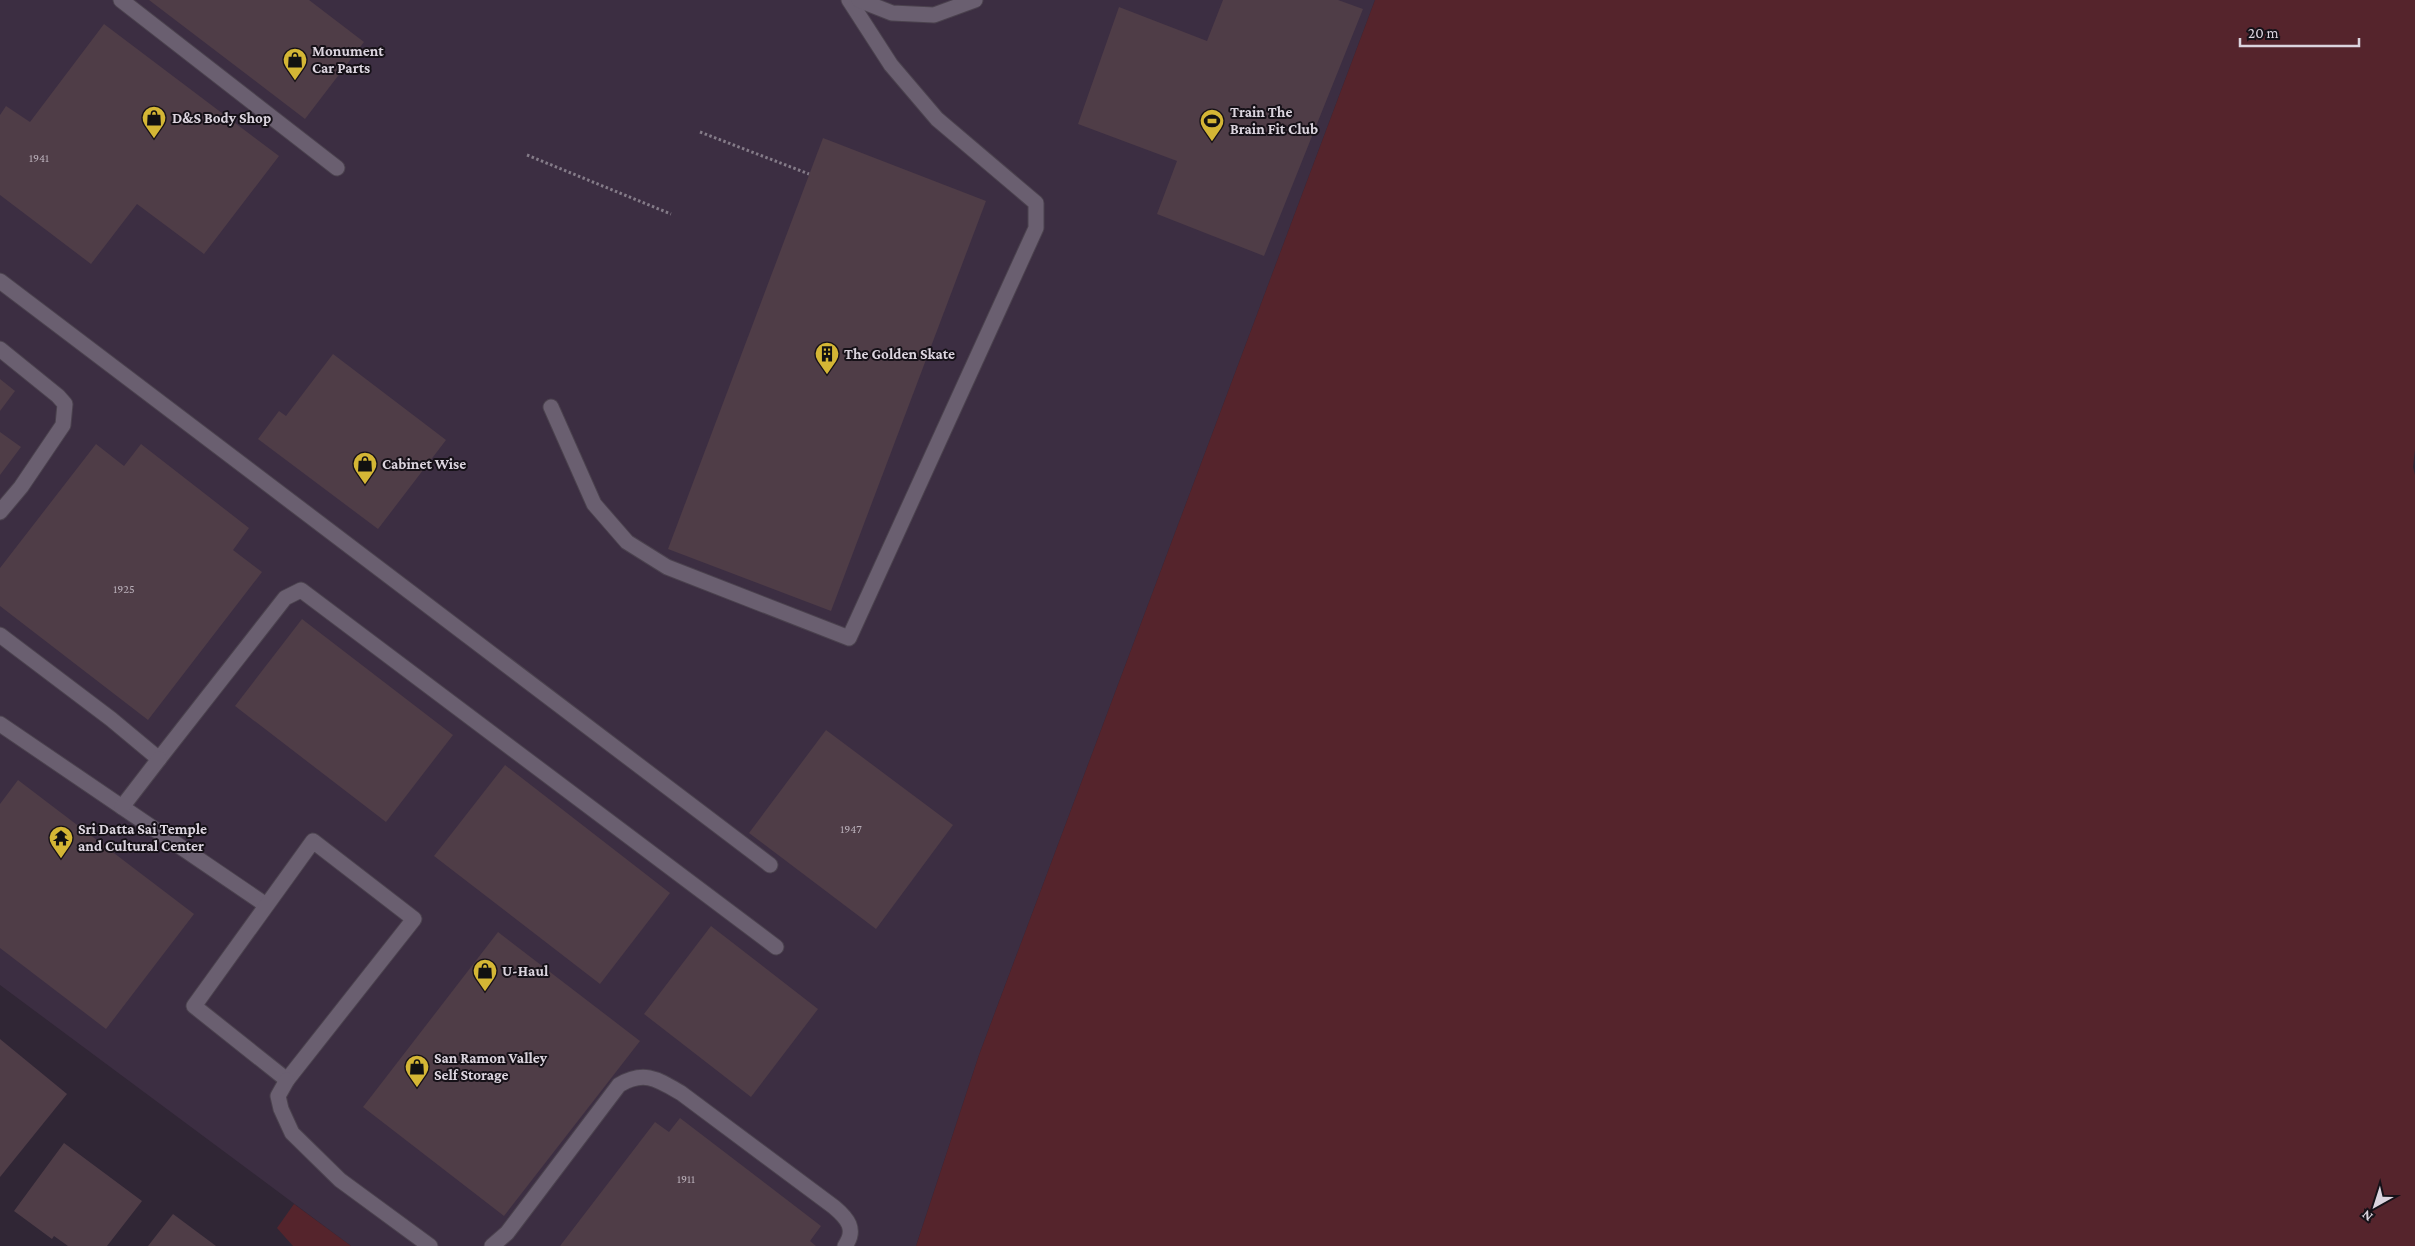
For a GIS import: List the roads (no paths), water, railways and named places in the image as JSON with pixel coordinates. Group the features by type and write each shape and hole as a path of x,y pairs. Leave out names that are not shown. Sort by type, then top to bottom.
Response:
{"street":[{"path":"121,0 337,168"},
{"path":"551,407 594,504 627,542 667,567 849,638 1036,228 1036,203 937,119 891,65 849,0"},
{"path":"859,0 892,13 934,15 975,0"},
{"path":"0,280 770,865"},
{"path":"0,349 58,396 65,404 63,425 21,487 0,512"},
{"path":"122,807 285,598 301,590 776,947"},
{"path":"0,635 111,719 159,759"},
{"path":"0,724 266,905"},
{"path":"287,1080 194,1006 313,841 414,919 287,1080 278,1096 281,1109 292,1133 340,1180 430,1246"},
{"path":"492,1246 507,1233 619,1085 630,1078 644,1076 662,1081 681,1092 834,1207 849,1220 851,1228 845,1246"}],"place":[{"name":"Monument Car Parts","path":"295,81"},
{"name":"D&S Body Shop","path":"154,139"},
{"name":"Train The Brain Fit Club","path":"1212,142"},
{"name":"The Golden Skate","path":"827,375"},
{"name":"Cabinet Wise","path":"365,485"},
{"name":"Sri Datta Sai Temple and Cultural Center","path":"61,859"},
{"name":"U-Haul","path":"485,992"},
{"name":"San Ramon Valley Self Storage","path":"417,1088"}]}
